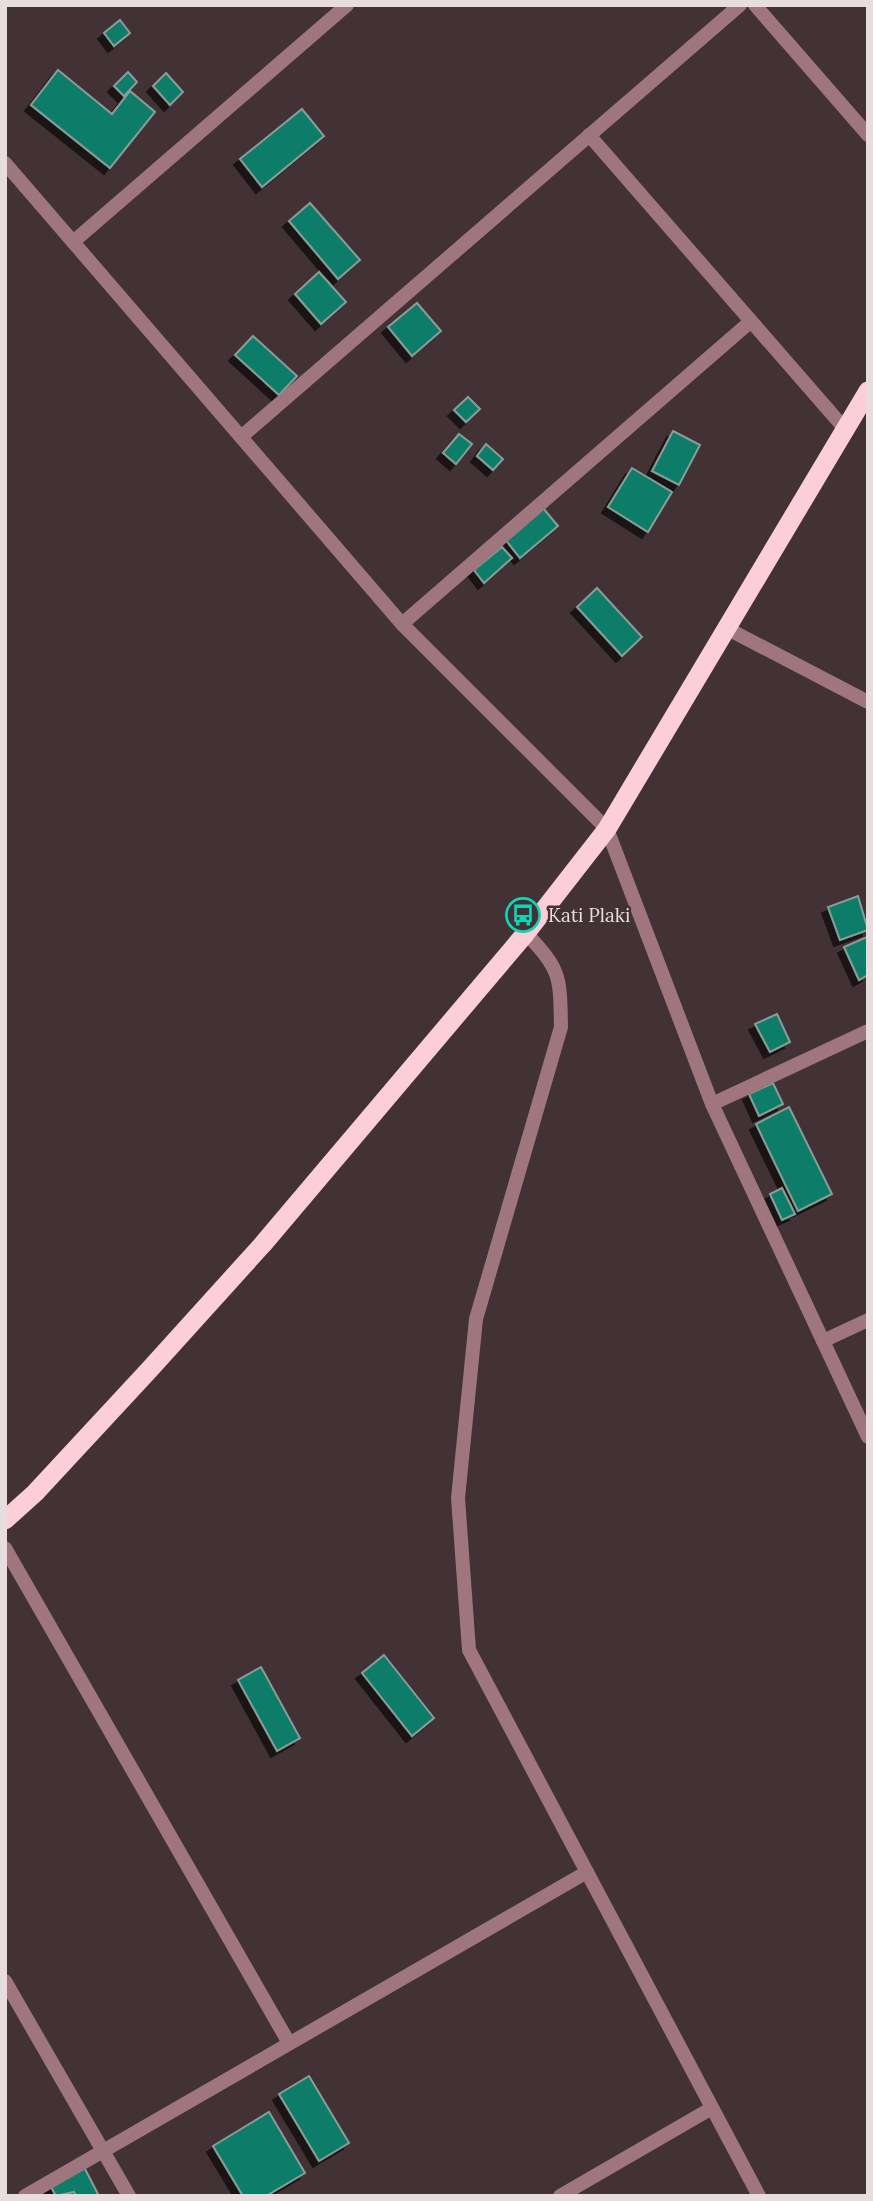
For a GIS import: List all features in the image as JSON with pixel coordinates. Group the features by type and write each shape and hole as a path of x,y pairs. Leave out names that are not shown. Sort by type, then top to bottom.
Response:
{"highway":[{"path":"5,1520 53,1474 254,1254 526,933 607,829 729,629 868,391"}],"street":[{"path":"74,242 347,5"},
{"path":"241,437 740,5"},
{"path":"755,5 868,135"},
{"path":"589,135 845,429"},
{"path":"5,163 402,624 607,829 712,1104 868,1437"},
{"path":"402,624 750,322"},
{"path":"729,629 868,702"},
{"path":"526,933 553,963 560,987 561,1027 476,1319 459,1512 468,1650 759,2196"},
{"path":"712,1104 868,1031"},
{"path":"823,1341 868,1320"},
{"path":"5,1548 289,2043"},
{"path":"25,2196 587,1871"},
{"path":"5,1981 129,2196"},
{"path":"560,2196 712,2108"}],"building":[{"path":"120,20 130,33 114,46 104,33"},
{"path":"58,70 112,114 130,91 155,112 110,168 31,105"},
{"path":"128,72 137,82 124,96 114,86"},
{"path":"166,73 183,92 170,105 153,86"},
{"path":"302,109 324,136 262,187 240,159"},
{"path":"310,203 360,260 338,279 289,221"},
{"path":"319,272 346,302 321,324 295,294"},
{"path":"417,303 441,331 412,356 388,327"},
{"path":"253,336 297,376 279,395 235,355"},
{"path":"468,397 480,409 466,422 454,410"},
{"path":"673,431 700,445 679,485 652,471"},
{"path":"459,434 472,444 456,464 443,453"},
{"path":"486,444 503,459 493,470 477,456"},
{"path":"632,468 672,492 648,532 608,507"},
{"path":"543,508 558,526 520,558 505,539"},
{"path":"502,547 512,558 484,583 474,570"},
{"path":"597,588 642,637 622,656 577,607"},
{"path":"858,896 868,930 840,940 828,907"},
{"path":"867,937 868,975 859,980 844,947"},
{"path":"777,1014 790,1042 770,1052 755,1024"},
{"path":"773,1083 783,1104 759,1116 749,1094"},
{"path":"789,1107 832,1194 798,1211 756,1124"},
{"path":"782,1188 795,1214 782,1220 770,1194"},
{"path":"384,1655 434,1718 412,1736 362,1673"},
{"path":"261,1667 300,1738 277,1751 238,1680"},
{"path":"309,2076 349,2143 319,2161 279,2094"},
{"path":"269,2112 305,2173 266,2196 243,2196 213,2146"},
{"path":"83,2165 99,2196 76,2196 74,2192 56,2196 49,2183"}],"place":[{"name":"Kati Plaki","path":"523,915"}]}
